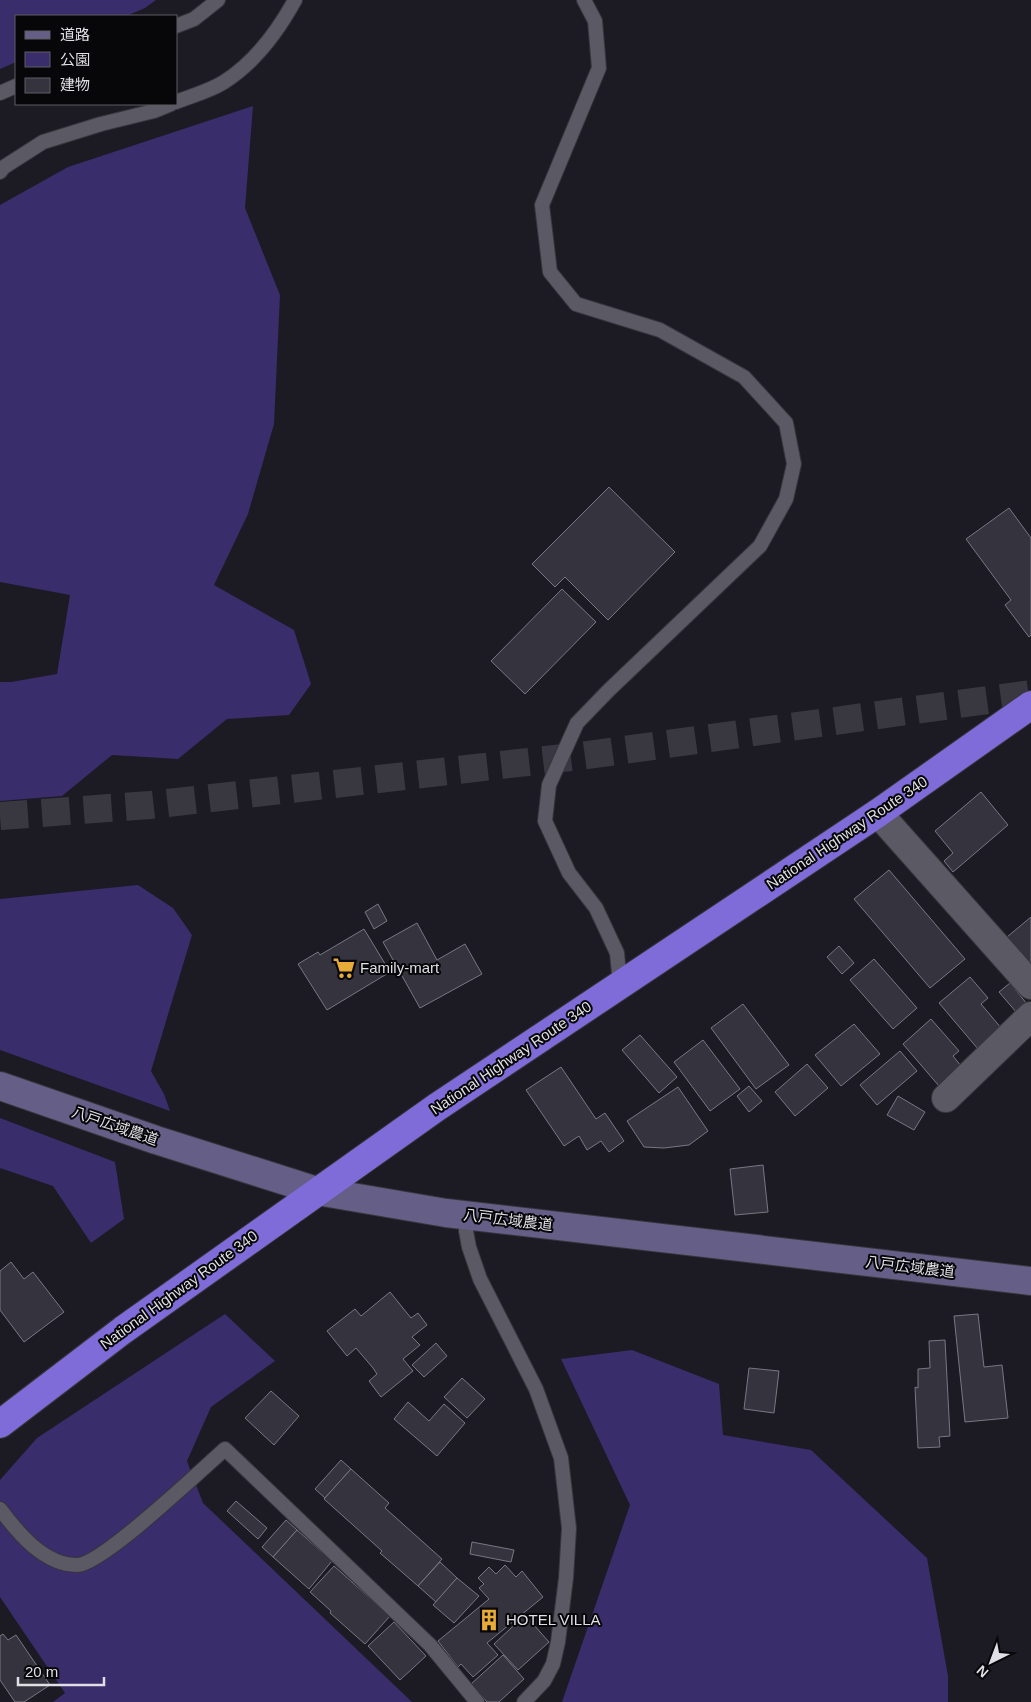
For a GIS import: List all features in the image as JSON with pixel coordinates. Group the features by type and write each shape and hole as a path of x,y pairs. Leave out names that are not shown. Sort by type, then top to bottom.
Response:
{"highway":[{"name":"National Highway Route 340","path":"0,1424 123,1330 437,1107 878,814 1031,705"}],"street":[{"path":"878,814 1031,985"},
{"path":"946,1098 1031,1016"},
{"name":"八戸広域農道","path":"0,1086 156,1140 317,1191 467,1215 1031,1281"}],"lane":[{"path":"178,25 194,19 218,0"},
{"path":"178,101 223,83 254,58 295,0"},
{"path":"584,0 595,21 598,68 542,205 550,272 576,304 660,330 744,378 786,423 794,464 786,499 760,546 608,690 577,723 549,785 546,821 569,873 596,908 617,953 620,984"},
{"path":"0,93 15,86"},
{"path":"0,172 4,167 43,142 101,124 154,111 169,105"},
{"path":"467,1215 467,1239 480,1279 536,1389 561,1458 569,1528 566,1578 558,1642 553,1664 544,1681 524,1702"},
{"path":"0,1508 13,1526 35,1548 57,1562 78,1565 94,1559 116,1545 225,1449 430,1645 477,1702"}],"green space":[{"path":"0,0 156,0 145,8 128,15 15,15 15,62 0,69"},
{"path":"253,106 245,208 280,295 274,424 248,514 214,585 294,630 311,684 289,715 227,719 178,759 112,755 62,796 0,801 0,682 11,682 57,674 70,595 0,582 0,205 68,167"},
{"path":"138,885 173,908 192,935 151,1071 164,1094 170,1111 0,1050 0,899"},
{"path":"0,1118 115,1162 124,1219 91,1243 53,1186 0,1168"},
{"path":"225,1314 275,1361 211,1407 187,1461 203,1503 412,1702 53,1702 65,1693 0,1597 0,1480 37,1438"},
{"path":"632,1350 719,1384 723,1435 811,1450 927,1558 948,1676 948,1702 562,1702 630,1505 561,1359"}],"building":[{"path":"609,487 675,552 608,620 565,577 555,587 532,564"},
{"path":"1009,508 1031,538 1031,635 1029,637 1005,605 1011,600 966,539"},
{"path":"562,589 596,622 525,694 491,661"},
{"path":"981,792 1008,825 953,872 944,861 953,853 935,831"},
{"path":"889,870 965,959 930,988 854,899"},
{"path":"378,904 387,921 374,929 365,912"},
{"path":"1031,917 1031,965 1007,937"},
{"path":"417,923 437,960 465,944 482,974 420,1008 383,942"},
{"name":"Family-mart","path":"364,929 390,972 327,1010 298,964 318,952 320,955"},
{"path":"839,946 854,963 842,974 827,957"},
{"path":"874,959 917,1008 893,1029 850,980"},
{"path":"970,977 988,998 981,1004 1002,1029 978,1049 939,1003"},
{"path":"1010,983 1027,1004 1017,1013 999,992"},
{"path":"743,1004 789,1065 756,1089 711,1028"},
{"path":"931,1019 959,1051 953,1056 961,1066 939,1086 903,1044"},
{"path":"854,1024 880,1054 841,1086 815,1055"},
{"path":"640,1035 677,1077 659,1093 622,1050"},
{"path":"703,1040 740,1089 710,1111 674,1062"},
{"path":"900,1051 917,1071 877,1105 860,1085"},
{"path":"807,1064 828,1088 795,1116 775,1092"},
{"path":"561,1067 596,1119 605,1113 624,1141 609,1152 601,1141 587,1150 579,1136 564,1146 526,1090"},
{"path":"749,1086 762,1101 749,1112 737,1096"},
{"path":"678,1087 708,1131 689,1145 664,1148 644,1147 627,1121"},
{"path":"898,1096 925,1112 914,1130 887,1115"},
{"path":"763,1165 768,1212 735,1215 730,1169"},
{"path":"11,1262 24,1279 33,1272 64,1312 24,1342 0,1310 0,1271"},
{"path":"390,1292 411,1318 418,1313 427,1325 412,1337 420,1345 403,1359 413,1371 381,1397 369,1381 377,1374 373,1368 356,1348 347,1356 327,1331 355,1309 361,1316"},
{"path":"978,1314 984,1367 1002,1365 1008,1418 965,1422 954,1316"},
{"path":"945,1340 950,1436 939,1437 940,1447 918,1448 915,1387 918,1388 918,1369 930,1368 929,1341"},
{"path":"436,1343 447,1356 424,1377 412,1365"},
{"path":"749,1368 779,1371 774,1413 744,1409"},
{"path":"462,1378 485,1399 467,1418 444,1397"},
{"path":"271,1391 299,1416 274,1445 245,1418"},
{"path":"408,1402 429,1421 444,1404 465,1423 437,1456 394,1419"},
{"path":"341,1460 351,1469 325,1498 315,1489"},
{"path":"351,1469 389,1503 385,1508 442,1559 418,1586 380,1553 382,1551 324,1499"},
{"path":"236,1501 267,1528 258,1539 227,1511"},
{"path":"286,1520 297,1530 273,1557 262,1547"},
{"path":"297,1530 332,1561 309,1589 273,1557"},
{"path":"472,1542 514,1550 511,1562 470,1554"},
{"path":"440,1562 457,1578 436,1602 418,1586"},
{"name":"HOTEL VILLA","path":"505,1565 516,1577 522,1571 543,1597 487,1643 498,1655 473,1677 461,1664 458,1667 438,1641 489,1599 479,1588 484,1584 478,1578 489,1567 496,1574"},
{"path":"334,1566 390,1616 365,1644 330,1613 331,1611 310,1592"},
{"path":"457,1578 479,1596 454,1623 433,1605"},
{"path":"525,1615 549,1642 518,1670 494,1644"},
{"path":"394,1622 426,1656 400,1680 368,1646"},
{"path":"3,1634 8,1640 16,1635 50,1685 24,1702 15,1702 0,1680 0,1636"},
{"path":"503,1655 524,1679 499,1702 487,1702 471,1684"}],"tunnel":[{"path":"0,816 150,805 580,756 1031,694"}],"place":[{"name":"Family-mart","path":"344,968"},
{"name":"HOTEL VILLA","path":"489,1620"}]}
